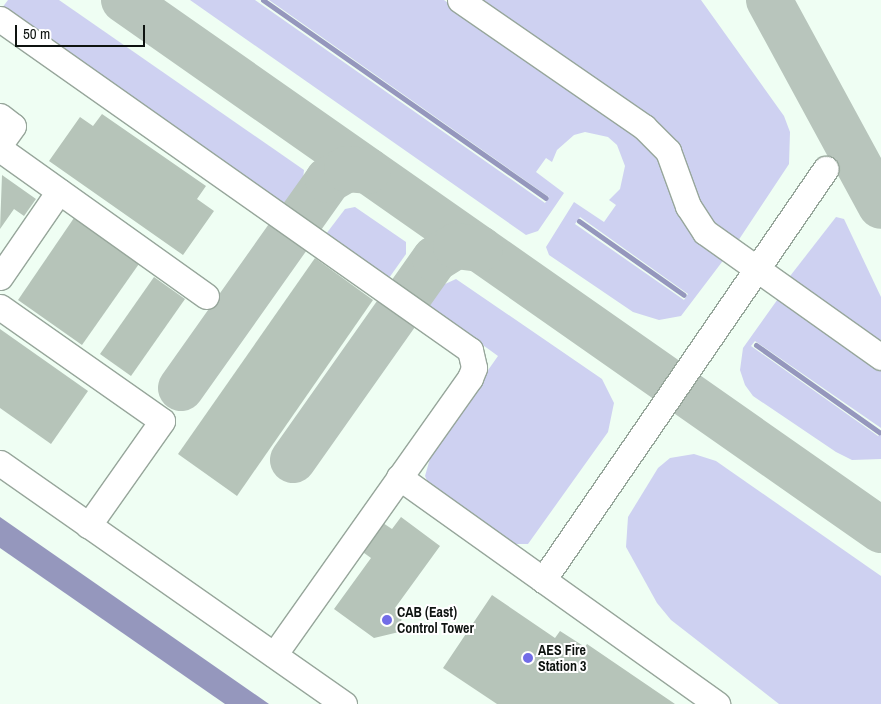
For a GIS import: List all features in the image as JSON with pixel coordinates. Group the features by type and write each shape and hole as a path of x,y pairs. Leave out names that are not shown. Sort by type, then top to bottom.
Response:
{"lane":[{"path":"460,0 658,139 675,165 695,220 716,242 881,357"},
{"path":"0,19 470,350 474,368 470,378 274,655"},
{"path":"0,116 13,126 0,144"},
{"path":"0,149 206,296"},
{"path":"543,580 826,169"},
{"path":"0,277 59,191"},
{"path":"0,307 162,421 88,526"},
{"path":"0,463 344,704"},
{"path":"399,477 717,704"}],"shaded area":[{"path":"8,0 59,0 304,170 303,179 285,206 2,8"},
{"path":"190,0 255,0 545,203 549,197 269,0 444,0 649,147 725,258 681,316 659,320 633,312 549,255 546,247 574,202 604,222 616,205 609,200 620,189 625,166 617,145 608,137 585,132 574,135 557,150 552,162 546,158 536,172 564,193 538,231 526,235","holes":["580,217 688,294 684,300 575,224"]},
{"path":"476,0 701,0 784,116 790,132 789,164 736,244 700,207 682,157"},
{"path":"355,207 406,242 406,254 389,278 326,234 345,209"},
{"path":"836,217 844,219 881,297 881,345 787,280"},
{"path":"456,279 602,379 614,403 608,432 528,544 510,544 429,485 425,476 433,448 498,356 429,306 443,285"},
{"path":"780,296 881,366 881,428 755,341 751,346 878,436 881,433 881,459 852,460 836,452 753,396 745,385 740,370 743,348"},
{"path":"694,454 716,461 881,576 881,704 779,704 671,620 657,603 626,547 628,517 658,468 670,458"},
{"path":"0,517 269,704 225,704 0,548"}],"building":[{"path":"102,114 206,186 197,199 214,211 183,255 49,161 80,117 93,126"},
{"path":"2,175 36,199 24,216 14,209 0,229"},
{"path":"76,215 141,261 82,345 18,300"},
{"path":"315,258 373,300 237,496 178,454"},
{"path":"154,277 185,299 131,376 100,354"},
{"path":"0,329 88,391 51,444 0,408"},
{"path":"401,517 440,546 395,608 402,617 399,632 374,638 334,609 371,558 360,550 380,521 392,529"},
{"name":"AES Fire Station 3","path":"492,595 555,638 560,631 585,647 587,644 675,704 497,704 443,668"}],"waterway":[{"path":"263,0 546,198"},
{"path":"579,221 684,295"},
{"path":"756,345 879,432"}],"taxiway":[{"path":"124,0 881,530"},
{"path":"769,0 881,206"},
{"path":"181,388 328,180 347,169 368,171"},
{"path":"293,460 435,259 456,246 480,249"}],"place":[{"name":"CAB (East) Control Tower","path":"387,620"},
{"name":"AES Fire Station 3","path":"528,658"}]}
